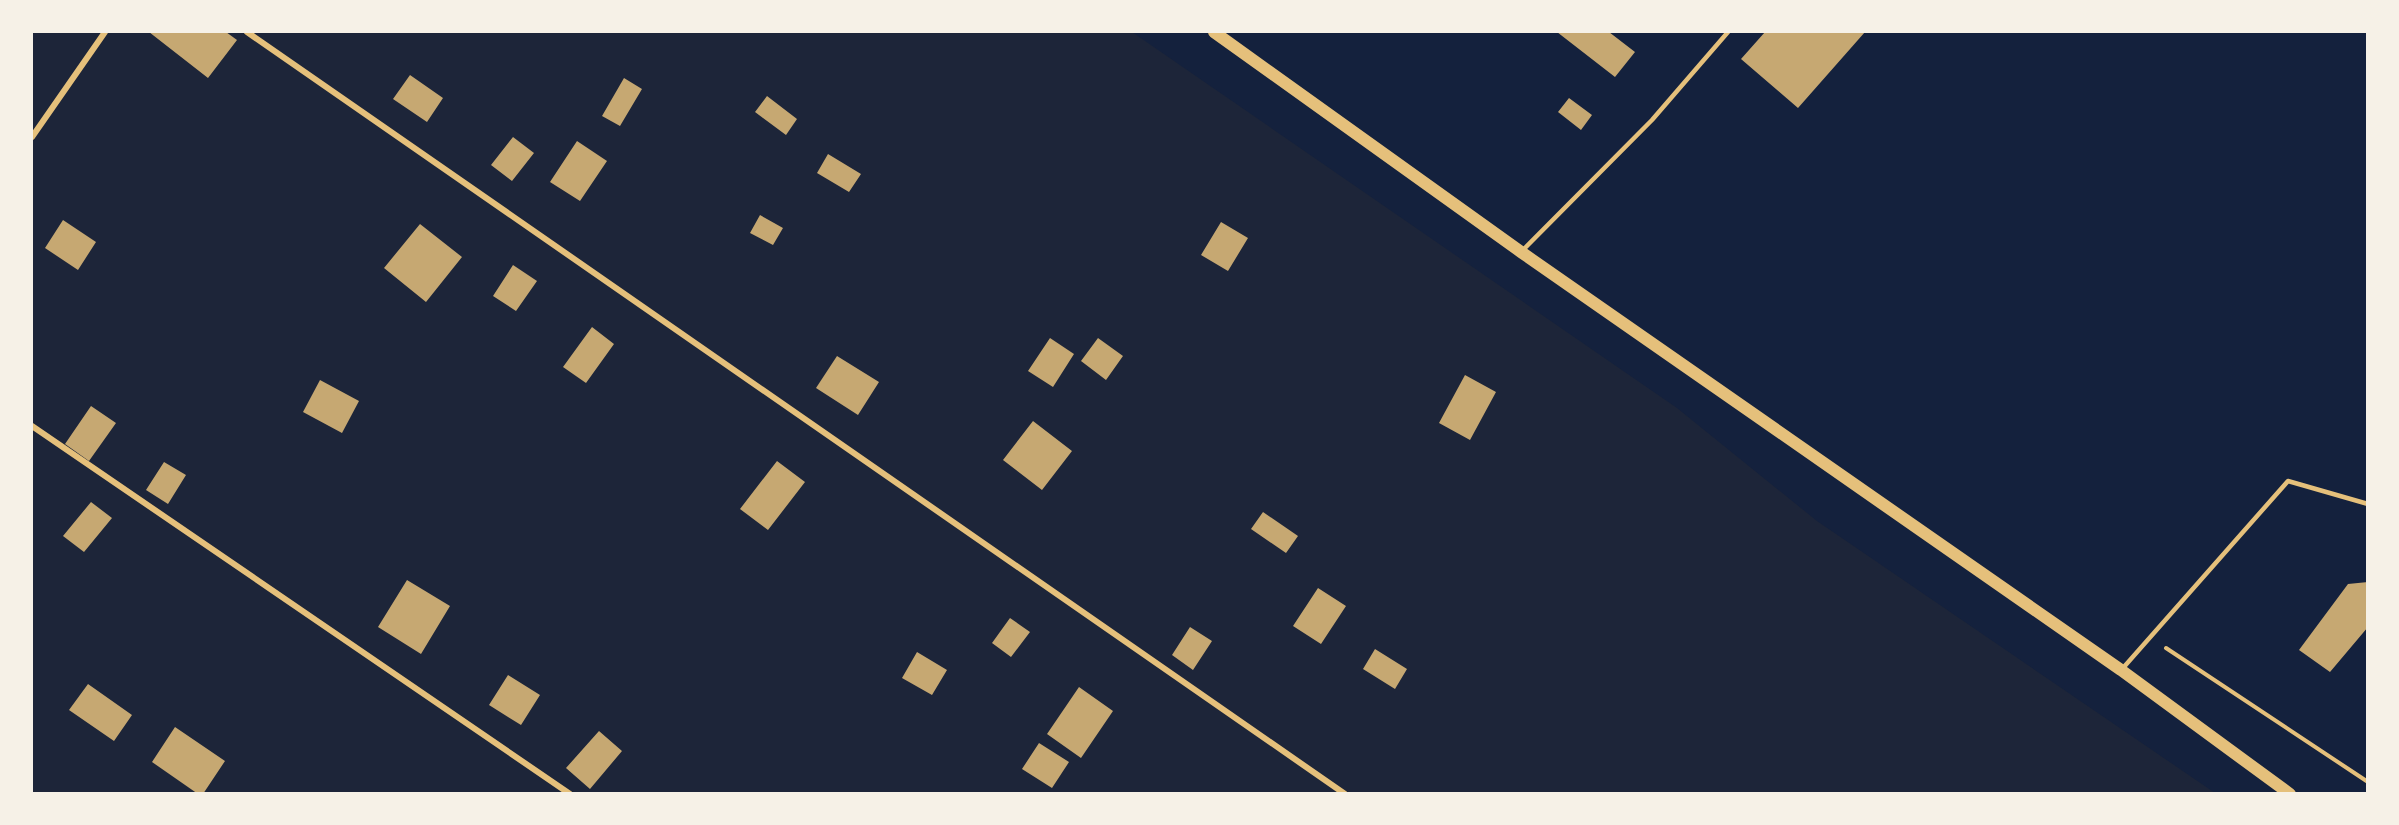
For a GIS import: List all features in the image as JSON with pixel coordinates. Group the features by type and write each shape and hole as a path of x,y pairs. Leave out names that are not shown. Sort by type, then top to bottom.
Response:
{"main road":[{"path":"1214,32 1521,252 2121,670 2290,794"}],"street":[{"path":"32,137 105,32"},
{"path":"247,32 1345,794"},
{"path":"32,426 570,794"}],"lane":[{"path":"1521,252 1652,120 1728,32"},
{"path":"2121,670 2288,481 2367,504"}],"path":[{"path":"2149,636 2367,782"}],"shaded area":[{"path":"32,32 1132,32 1677,408 1817,521 2215,793 32,793"}],"building":[{"path":"149,32 226,32 237,40 208,78"},
{"path":"1557,32 1609,32 1635,52 1615,77"},
{"path":"1765,32 1865,32 1798,108 1741,59"},
{"path":"410,75 443,98 427,122 393,99"},
{"path":"624,78 642,89 620,126 602,116"},
{"path":"767,96 797,119 786,135 755,112"},
{"path":"1569,98 1592,115 1581,130 1558,112"},
{"path":"513,137 534,153 512,181 491,165"},
{"path":"577,141 607,161 580,201 550,182"},
{"path":"828,154 861,174 849,192 817,173"},
{"path":"760,215 783,228 773,245 750,233"},
{"path":"63,220 96,242 78,270 45,248"},
{"path":"1221,222 1248,238 1228,271 1201,255"},
{"path":"420,224 462,257 426,302 384,268"},
{"path":"513,265 537,281 516,311 493,296"},
{"path":"592,327 614,344 586,383 563,367"},
{"path":"1050,338 1074,354 1053,387 1028,371"},
{"path":"1098,338 1123,356 1106,380 1081,361"},
{"path":"837,356 879,382 858,415 816,388"},
{"path":"1465,375 1496,392 1470,440 1439,423"},
{"path":"320,380 359,401 342,433 303,412"},
{"path":"91,406 116,423 89,461 65,444"},
{"path":"1033,421 1072,451 1042,490 1003,460"},
{"path":"777,461 805,482 768,530 740,509"},
{"path":"164,462 186,475 168,504 146,490"},
{"path":"91,502 112,518 84,552 63,536"},
{"path":"1263,512 1298,536 1286,553 1251,529"},
{"path":"407,580 450,606 421,654 378,627"},
{"path":"2368,582 2368,627 2330,672 2299,650 2348,584"},
{"path":"1318,588 1346,606 1321,644 1293,626"},
{"path":"1010,618 1030,632 1011,657 992,643"},
{"path":"1190,627 1212,641 1193,670 1172,655"},
{"path":"1375,649 1407,669 1395,689 1363,669"},
{"path":"917,652 947,670 932,695 902,678"},
{"path":"508,675 540,695 521,725 489,705"},
{"path":"88,684 132,715 114,741 69,710"},
{"path":"1079,687 1113,711 1081,758 1047,734"},
{"path":"175,727 225,761 203,794 198,794 152,762"},
{"path":"599,731 622,751 590,789 566,768"},
{"path":"1039,743 1069,762 1052,788 1022,769"}]}
